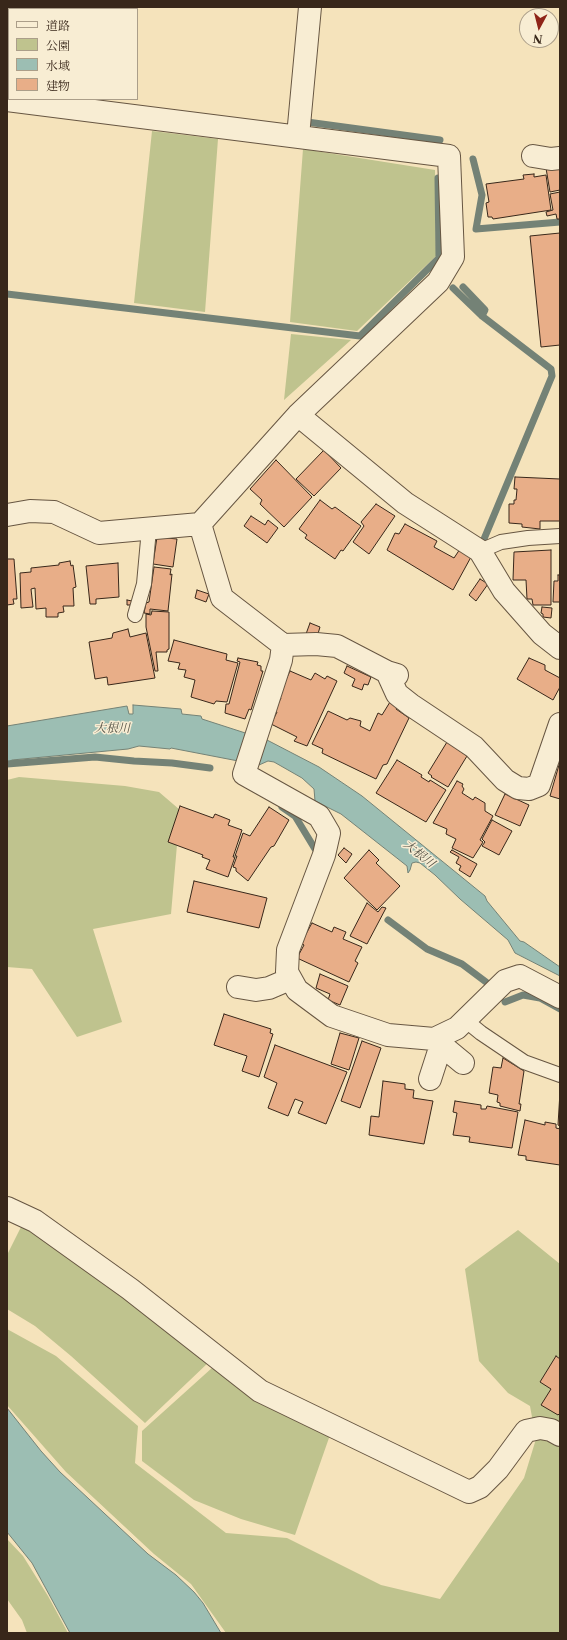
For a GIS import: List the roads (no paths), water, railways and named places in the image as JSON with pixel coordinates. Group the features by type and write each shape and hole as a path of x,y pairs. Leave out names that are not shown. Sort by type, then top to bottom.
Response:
{"street":[{"path":"298,136 310,7"},
{"path":"7,100 458,154 453,257 438,282 298,416 200,524 99,533 54,512 30,511 7,515"},
{"path":"533,156 551,159 560,158"},
{"path":"298,416 404,503 480,551 504,591 542,634 560,648"},
{"path":"200,524 222,598 283,645 316,644 337,646 392,673 397,694 410,705 474,747 505,780 518,788 529,789 539,785 560,724"},
{"path":"283,645 281,660 244,774 319,816 329,833 324,855 288,950 286,972 297,990 332,1016 388,1035 437,1042 463,1063"},
{"path":"430,1079 437,1042 457,1028 506,981 520,976 560,997"},
{"path":"238,987 256,990 269,988 290,978"},
{"path":"7,1208 35,1221 130,1289 260,1391 469,1492 480,1487 498,1469 526,1431 540,1428 551,1430 560,1435"}],"lane":[{"path":"136,616 144,584 149,529"},
{"path":"480,551 501,542 528,538 560,536"},
{"path":"465,1020 481,1033 524,1062 560,1074"}],"water":[{"name":"大根川","path":"133,705 181,709 182,714 201,716 202,719 267,740 319,767 362,796 485,896 487,901 520,941 524,942 560,967 560,976 515,953 508,940 420,863 412,863 408,873 407,866 341,814 315,801 314,789 302,778 274,762 268,761 259,765 171,748 139,746 128,749 12,760 7,763 7,726 127,706 129,714 133,714"},
{"path":"7,1408 41,1451 60,1472 148,1554 176,1575 194,1592 203,1603 221,1633 70,1633 32,1563 7,1532"}],"waterway":[{"path":"307,122 440,140"},
{"path":"473,159 482,195 476,229 560,222"},
{"path":"7,294 360,336 439,258 438,178"},
{"path":"463,287 485,310 482,316"},
{"path":"453,288 482,316 551,369 552,376 484,539"},
{"path":"7,764 95,757 172,763 210,768"},
{"path":"282,807 295,816 315,849"},
{"path":"388,920 427,949 462,964 486,982"},
{"path":"505,1002 523,995 540,998 560,1009"}]}
